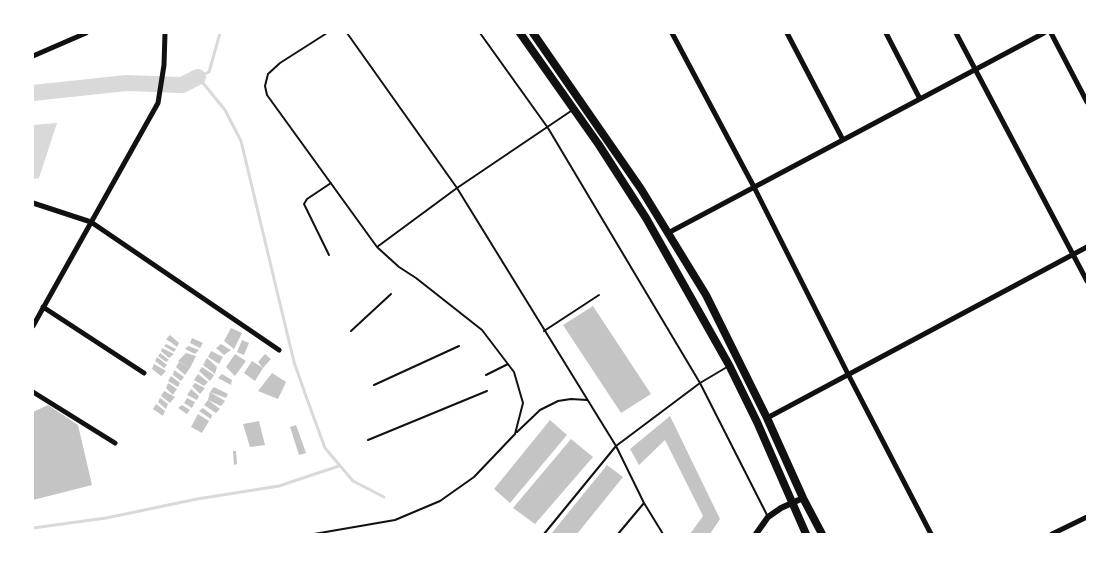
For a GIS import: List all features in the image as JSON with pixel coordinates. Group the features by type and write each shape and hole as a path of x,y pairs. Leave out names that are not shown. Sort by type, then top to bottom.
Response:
{"main road":[{"path":"520,33 599,145 646,218 729,366 757,422 806,534"},
{"path":"533,33 621,161 706,295 822,534"}],"street":[{"path":"33,56 86,33"},
{"path":"33,326 158,103 164,65 165,33"},
{"path":"672,33 754,187 931,534"},
{"path":"787,33 843,140"},
{"path":"886,33 920,99"},
{"path":"956,33 1079,253 1087,281"},
{"path":"668,233 1044,33"},
{"path":"1051,33 1087,102"},
{"path":"33,203 91,222 279,350"},
{"path":"767,418 1087,247"},
{"path":"44,307 144,373"},
{"path":"33,392 115,444"},
{"path":"756,534 768,517 803,498"},
{"path":"1052,534 1087,517"}],"lane":[{"path":"327,33 280,63 268,74 265,86 267,95 377,247 399,267 482,330 514,372 523,403 515,434"},
{"path":"347,33 457,188 616,446 662,534"},
{"path":"480,33 548,128 700,383 768,517"},
{"path":"377,247 457,188 574,110"},
{"path":"329,255 304,204 307,199 331,183"},
{"path":"351,331 391,294"},
{"path":"544,331 598,295"},
{"path":"374,385 459,346"},
{"path":"486,375 508,364"},
{"path":"544,534 616,446 700,383 729,366"},
{"path":"368,440 487,390"},
{"path":"314,534 395,520 440,501 474,477 540,410 558,401 587,400"},
{"path":"618,534 644,503"}],"shaded area":[{"path":"57,123 39,178 33,179 33,125"}],"building":[{"path":"593,306 651,394 621,413 563,325"},
{"path":"231,328 242,333 234,349 224,341"},
{"path":"170,335 179,343 177,347 166,339"},
{"path":"192,338 203,343 200,348 190,343"},
{"path":"242,340 249,343 244,355 237,352"},
{"path":"166,344 176,349 174,352 164,346"},
{"path":"221,344 231,350 224,355 216,348"},
{"path":"188,346 199,350 195,354 185,349"},
{"path":"162,348 174,354 169,358 161,351"},
{"path":"211,351 223,357 219,364 208,357"},
{"path":"160,353 169,360 166,362 158,356"},
{"path":"186,353 196,356 190,368 178,361"},
{"path":"235,354 246,361 235,376 226,367"},
{"path":"265,354 271,359 263,368 258,362"},
{"path":"157,357 167,365 164,368 155,361"},
{"path":"207,358 217,367 215,374 203,365"},
{"path":"252,361 263,368 255,381 244,373"},
{"path":"179,362 190,368 185,375 176,367"},
{"path":"154,364 166,371 161,376 152,369"},
{"path":"202,367 214,375 210,381 199,371"},
{"path":"174,370 184,377 181,381 173,375"},
{"path":"272,373 286,382 278,399 258,391"},
{"path":"198,374 208,382 204,386 194,380"},
{"path":"222,374 232,380 231,385 218,378"},
{"path":"171,376 180,383 178,387 168,381"},
{"path":"168,383 177,389 173,395 166,388"},
{"path":"195,383 205,388 200,394 192,386"},
{"path":"214,387 228,394 226,398 210,392"},
{"path":"191,389 199,396 197,400 187,395"},
{"path":"164,391 175,397 170,403 161,396"},
{"path":"210,392 225,401 221,406 208,400"},
{"path":"160,398 168,404 166,409 158,402"},
{"path":"187,398 195,402 192,408 184,403"},
{"path":"208,400 220,409 216,413 204,405"},
{"path":"156,404 165,411 163,416 153,409"},
{"path":"48,405 78,425 92,485 33,500 33,412"},
{"path":"182,405 190,410 187,414 178,408"},
{"path":"203,408 212,415 211,419 199,411"},
{"path":"198,414 209,421 202,433 191,427"},
{"path":"670,416 720,519 710,534 690,534 703,516 665,440 639,465 630,449"},
{"path":"550,420 567,435 510,503 494,489"},
{"path":"259,421 265,445 250,447 243,424"},
{"path":"296,425 306,453 299,455 290,427"},
{"path":"571,439 593,457 535,524 513,508"},
{"path":"233,451 236,451 237,464 234,465"},
{"path":"607,465 623,477 577,534 551,534"}],"waterway":[{"path":"220,33 209,72 198,77 225,110 241,141 294,362 307,399 325,448 353,481 384,497"},
{"path":"33,93 126,83 182,85 198,77"},
{"path":"33,528 106,518 197,499 279,486 339,466"}]}
